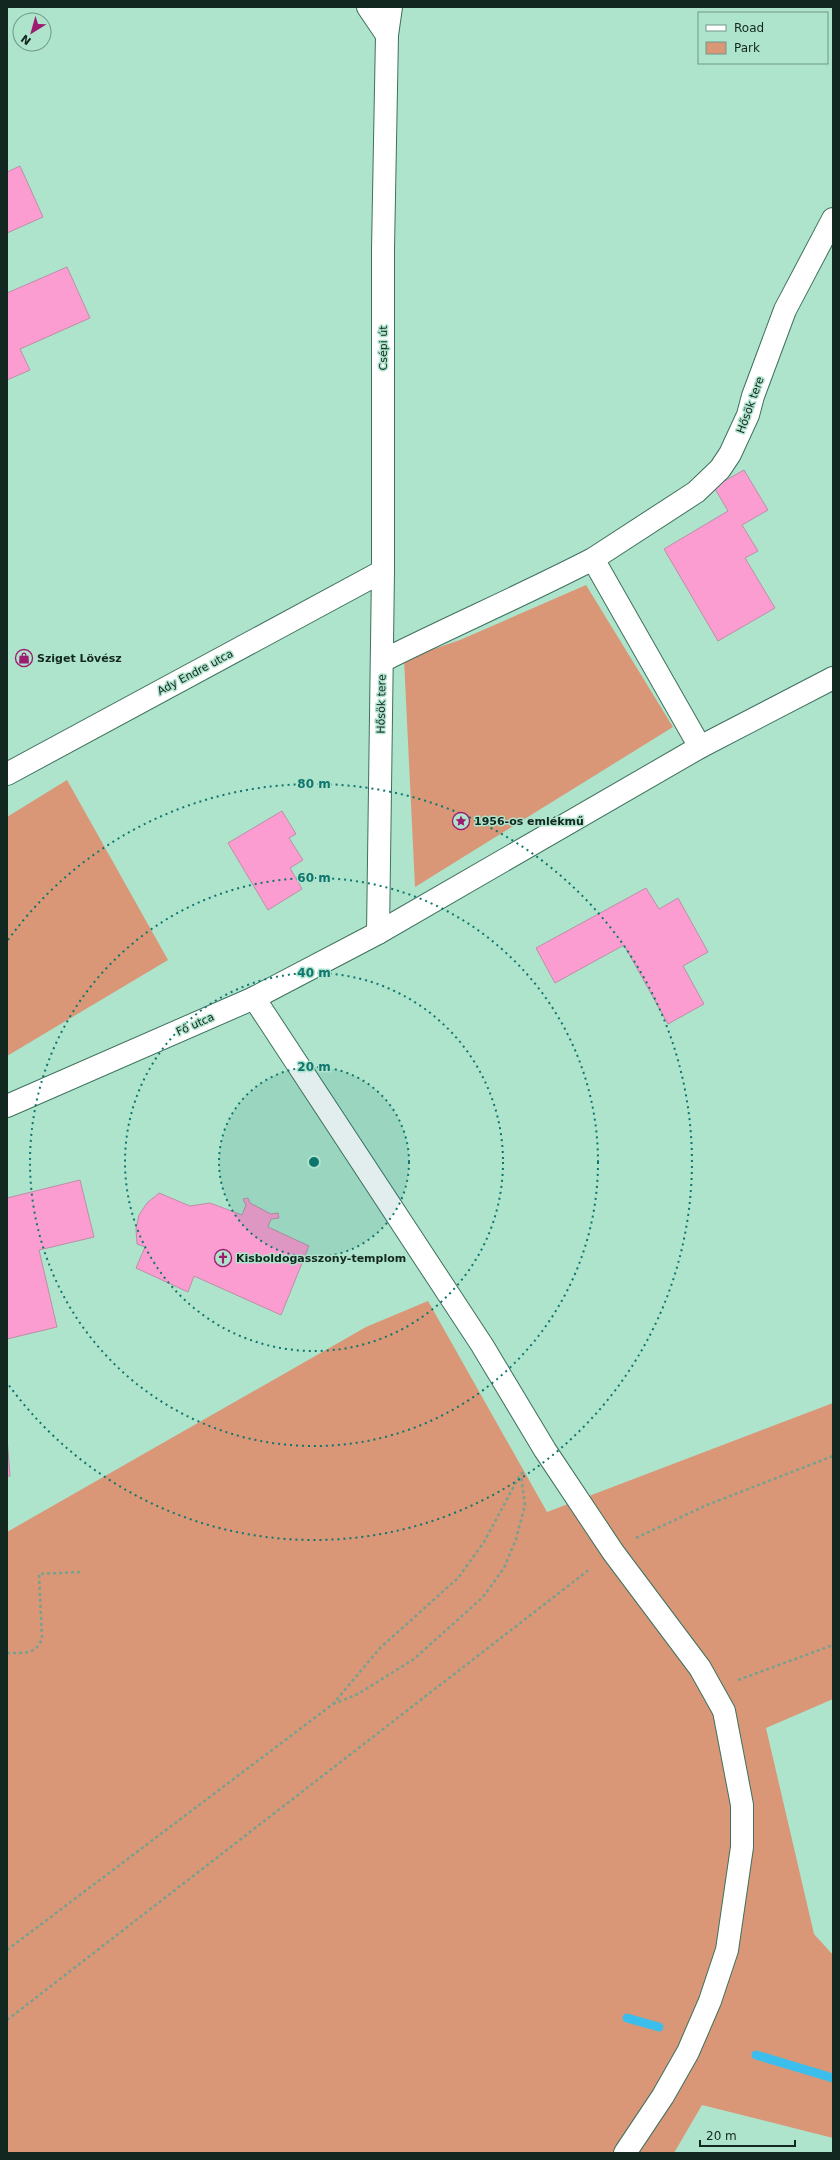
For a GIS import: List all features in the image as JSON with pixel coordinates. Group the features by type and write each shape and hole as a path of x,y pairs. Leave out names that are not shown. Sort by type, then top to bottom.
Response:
{"street":[{"path":"368,7 387,35"},
{"name":"Csépi út","path":"382,662 383,249 387,35 391,7"},
{"name":"Hősök tere","path":"378,933 382,662 449,627 541,586 593,559 696,492 720,469 730,454 748,415 753,396 785,310 833,219"},
{"path":"593,559 700,747"},
{"name":"Ady Endre utca","path":"7,774 383,571"},
{"name":"Fő utca","path":"7,1106 254,998 378,933 700,747 833,678"},
{"path":"254,998 482,1345 545,1450 613,1552 672,1630 714,1691 724,1711 742,1805 742,1847 729,1940 710,2001 688,2052 664,2096 625,2153"}],"path":[{"path":"7,1950 333,1704 380,1648 458,1578 484,1542 520,1475 545,1450"},
{"path":"7,2020 613,1552 644,1533 700,1508 833,1456"},
{"path":"333,1704 358,1694 414,1659 483,1597 504,1568 516,1539 525,1505 520,1475"},
{"path":"7,1653 29,1652 34,1650 41,1643 39,1574 81,1572"},
{"path":"714,1691 759,1672 833,1645"}],"green space":[{"path":"586,585 673,727 415,887 404,659 460,640"},
{"path":"67,780 168,960 7,1056 7,817"},
{"path":"428,1301 547,1512 833,1403 833,1699 766,1728 814,1934 833,1955 833,2138 702,2105 674,2153 7,2153 7,1532 366,1327"}],"building":[{"path":"20,166 43,217 7,233 7,172"},
{"path":"67,267 90,318 20,349 30,370 7,380 7,293"},
{"path":"744,470 768,510 742,525 758,551 745,558 775,608 718,641 664,549 728,511 714,487"},
{"path":"282,811 296,834 289,838 303,860 290,868 302,889 268,910 228,843"},
{"path":"646,888 659,909 678,898 708,952 683,966 704,1004 668,1024 624,945 555,983 536,948"},
{"path":"80,1180 94,1237 39,1250 57,1327 7,1339 7,1198"},
{"name":"Kisboldogasszony-templom","path":"159,1193 190,1206 210,1203 242,1215 246,1205 243,1199 248,1198 250,1203 271,1214 278,1213 279,1218 271,1219 268,1227 309,1246 281,1315 194,1276 188,1292 136,1268 145,1247 137,1244 136,1229 139,1215 147,1203"},
{"path":"7,1438 10,1476 7,1476"}],"waterway":[{"path":"627,2018 659,2027"},
{"path":"756,2055 833,2078"}],"place":[{"name":"Sziget Lövész","path":"24,658"},
{"name":"1956-os emlékmű","path":"461,821"},
{"name":"Kisboldogasszony-templom","path":"223,1258"}]}
